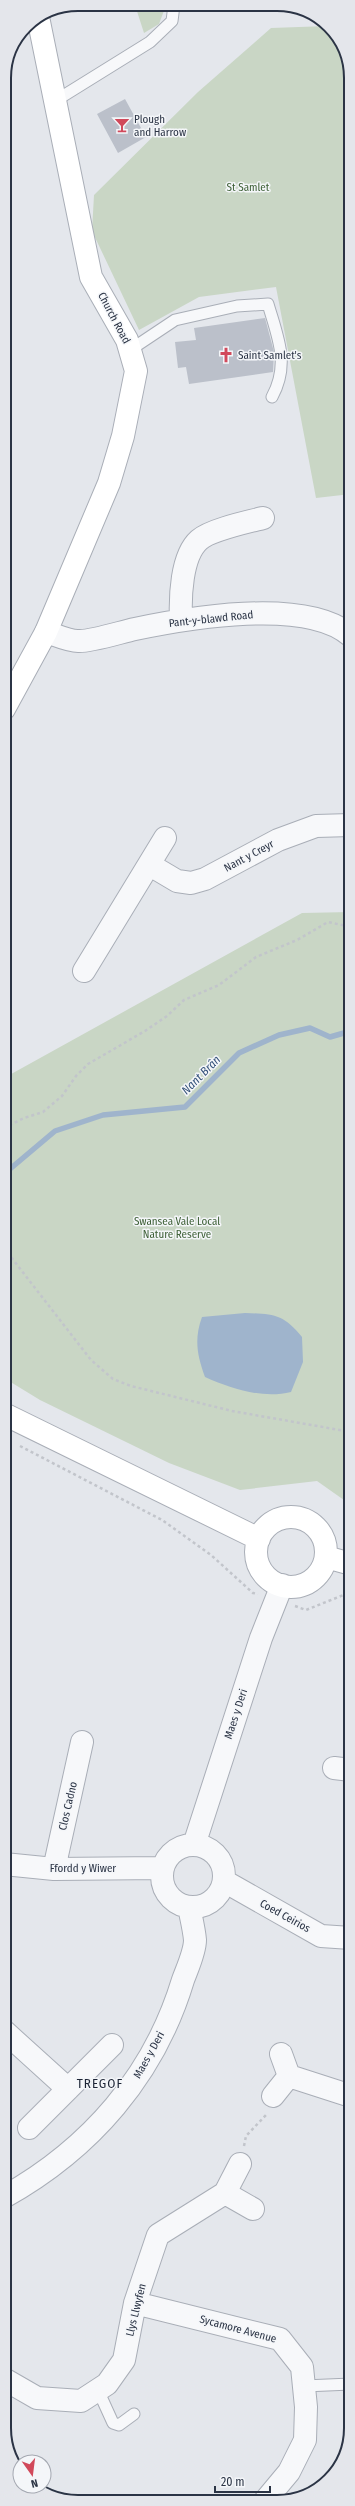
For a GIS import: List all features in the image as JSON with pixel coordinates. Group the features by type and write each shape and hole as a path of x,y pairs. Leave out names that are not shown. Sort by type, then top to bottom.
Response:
{"street":[{"name":"Church Road","path":"11,696 46,632 109,483 123,436 136,370 127,340 91,277 39,24"},
{"path":"181,620 180,601 184,573 190,552 199,540 230,526 263,518"},
{"name":"Pant-y-blawd Road","path":"46,632 79,642 181,620 269,614 306,617 344,630"},
{"name":"Nant y Creyr","path":"150,865 177,881 191,883 205,879 278,840 316,826 344,825"},
{"path":"84,971 150,865 165,838"},
{"path":"11,1417 259,1539"},
{"path":"288,1517 300,1518 312,1523 320,1532 326,1544 326,1557 318,1575 301,1586 279,1593 273,1582 260,1568 256,1548 259,1539 265,1528 276,1521 288,1517"},
{"path":"326,1557 344,1562"},
{"name":"Maes y Deri","path":"194,1845 261,1638 279,1593"},
{"name":"Clos Cadno","path":"54,1869 82,1742"},
{"path":"188,1845 205,1846 216,1854 223,1867 224,1881 218,1895 206,1904 189,1907 177,1903 168,1894 162,1882 162,1868 173,1852 188,1845"},
{"name":"Ffordd y Wiwer","path":"11,1865 54,1869 162,1868"},
{"name":"Coed Ceirios","path":"224,1881 321,1936 344,1938"},
{"name":"Maes y Deri","path":"11,2193 34,2181 82,2142 114,2110 138,2077 161,2037 182,1984 195,1941 189,1907"},
{"path":"11,2037 68,2089"},
{"path":"29,2128 112,2045"},
{"path":"281,2054 289,2076"},
{"path":"289,2076 344,2094"},
{"path":"273,2096 289,2076"},
{"path":"240,2164 225,2193 253,2209"},
{"name":"Llys Llwyfen","path":"11,2384 37,2398 81,2401 107,2384 124,2360 136,2303 158,2235 225,2193"},
{"name":"Sycamore Avenue","path":"136,2303 280,2339 302,2367 306,2407 305,2440 289,2472 270,2495"}],"lane":[{"path":"55,101 150,42 172,21 173,11"},
{"path":"130,350 176,320 237,306 268,304 282,352 279,383 272,397"},
{"path":"304,2386 344,2384"},
{"path":"98,2390 113,2423 119,2426 134,2414"}],"path":[{"path":"11,1124 24,1118 43,1112 62,1096 76,1076 88,1064 145,1031 167,1016 184,1000 218,985 256,957 297,940 328,922 344,925"},
{"path":"11,1257 91,1360 113,1379 131,1386 232,1411 344,1431"},
{"path":"18,1445 162,1520 211,1555 253,1593 279,1593 306,1610 344,1595"},
{"path":"240,2164 246,2136 273,2108 273,2096"}],"green space":[{"path":"137,11 164,11 159,24 144,33"},
{"name":"St Samlet","path":"319,26 335,44 342,60 344,73 344,495 316,498 276,287 199,297 139,330 92,231 94,195 198,92 271,28"},
{"name":"Swansea Vale Local Nature Reserve","path":"344,912 344,1500 317,1481 240,1490 169,1463 40,1400 11,1382 11,1074 302,913"}],"water":[{"path":"245,1313 271,1315 277,1317 289,1324 302,1337 303,1362 291,1392 270,1394 248,1392 205,1377 198,1354 197,1340 202,1317"}],"building":[{"name":"Plough and Harrow","path":"125,99 146,137 118,153 97,114"},
{"name":"Saint Samlet's","path":"265,318 274,352 273,372 189,384 186,367 178,368 175,342 196,340 194,328"}],"waterway":[{"name":"Nant Brân","path":"11,1168 55,1131 103,1115 185,1107 239,1053 279,1035 310,1028 330,1037 344,1033"}],"place":[{"name":"Plough and Harrow","path":"122,125"},
{"name":"Saint Samlet's","path":"226,355"}],"district":[{"name":"TREGOF","path":"100,2083"}]}
